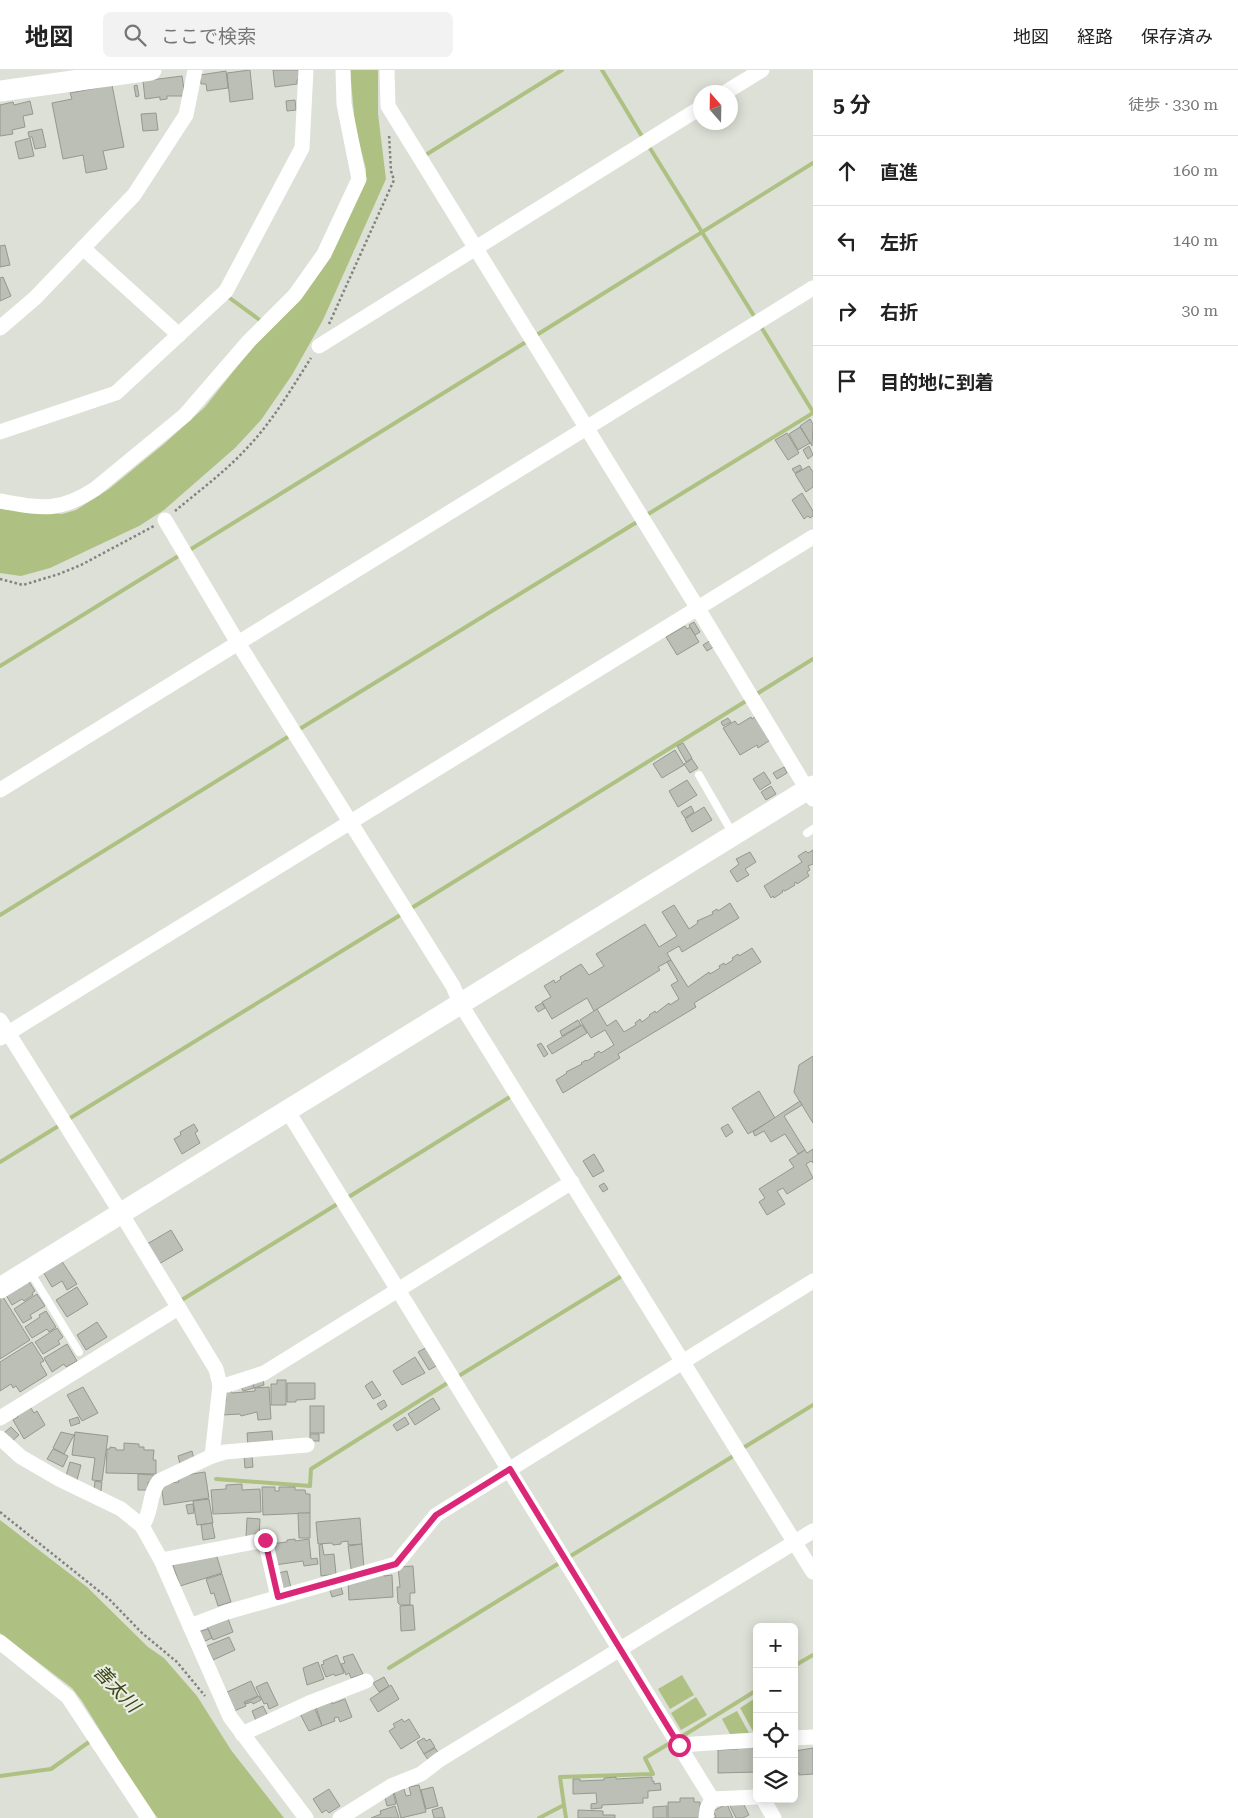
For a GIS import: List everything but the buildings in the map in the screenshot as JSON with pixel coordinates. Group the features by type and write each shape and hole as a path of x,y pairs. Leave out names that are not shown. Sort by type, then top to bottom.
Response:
{"street":[{"path":"0,91 151,70"},
{"path":"0,328 34,298 134,195 186,115 194,70"},
{"path":"0,432 116,393 226,291 302,148 306,70"},
{"path":"0,501 29,506 61,506 79,500 95,490 185,415 253,337 295,295 324,254 359,178 344,104 343,70"},
{"path":"0,1288 733,834 811,791 388,106 387,70"},
{"path":"737,85 762,70"},
{"path":"319,346 693,112"},
{"path":"83,248 179,335"},
{"path":"0,790 813,288"},
{"path":"165,520 238,643 453,986 460,1003 684,1361 813,1572"},
{"path":"4,1036 813,536"},
{"path":"0,1020 4,1036 121,1213 216,1369 220,1385 212,1456"},
{"path":"287,1110 712,1799"},
{"path":"220,1385 227,1385 264,1373 572,1182"},
{"path":"190,1626 227,1612 396,1564 436,1515 813,1281"},
{"path":"0,1418 178,1308"},
{"path":"0,1438 21,1457 59,1479 121,1509 142,1526 161,1560 230,1717 306,1818"},
{"path":"142,1526 148,1518 153,1488 159,1481 212,1456 225,1452 307,1445"},
{"path":"340,1818 391,1786 421,1774 439,1760 813,1531"},
{"path":"161,1560 265,1540 278,1597"},
{"path":"0,1642 68,1697 148,1818"},
{"path":"242,1734 309,1703 366,1681"},
{"path":"798,1738 813,1737"},
{"path":"679,1745 753,1740"},
{"path":"712,1799 753,1797"},
{"path":"706,1818 707,1809 712,1799"},
{"path":"765,1803 774,1818"}],"lane":[{"path":"699,775 733,834"},
{"path":"29,1270 79,1352"}],"path":[{"path":"0,578 23,586 59,574 80,565 165,520 258,437 278,410 319,346 394,180 391,171 388,106"},
{"path":"0,1512 109,1599 142,1634 177,1662 208,1702"}],"water":[{"path":"350,70 378,70 378,114 386,179 323,320 292,375 261,420 235,448 164,510 139,526 50,568 21,576 0,573 0,509 62,514 76,510 109,489 164,444 205,407 259,339 366,180 366,169 355,126"},
{"name":"善太川","path":"0,1520 87,1587 148,1647 164,1658 197,1696 231,1750 284,1818 158,1818 147,1806 72,1688 0,1633"},
{"path":"682,1675 694,1695 670,1709 658,1689"},
{"path":"696,1697 707,1715 681,1730 671,1713"},
{"path":"753,1700 753,1731 740,1708"},
{"path":"737,1711 749,1733 730,1734 722,1719"}],"waterway":[{"path":"424,156 562,70"},
{"path":"602,70 643,138"},
{"path":"648,145 754,316"},
{"path":"535,336 813,163"},
{"path":"227,296 261,321"},
{"path":"760,325 813,412"},
{"path":"188,551 526,342"},
{"path":"645,516 813,413"},
{"path":"298,730 637,522"},
{"path":"0,666 180,555"},
{"path":"755,695 813,659"},
{"path":"410,909 746,701"},
{"path":"0,915 291,735"},
{"path":"67,1120 402,914"},
{"path":"347,1198 513,1095"},
{"path":"0,1162 60,1125"},
{"path":"180,1301 339,1203"},
{"path":"457,1377 625,1274"},
{"path":"216,1479 310,1486 311,1469 449,1382"},
{"path":"743,1448 813,1405"},
{"path":"569,1557 735,1455"},
{"path":"389,1668 561,1562"},
{"path":"798,1664 813,1655"},
{"path":"681,1737 753,1692"},
{"path":"0,1776 51,1769 89,1742"},
{"path":"539,1818 564,1805 560,1777 653,1774 645,1758 670,1743"},
{"path":"564,1805 566,1818"}],"route":[{"path":"265,1540 278,1597 396,1564 436,1515 510,1469 679,1745"}]}
